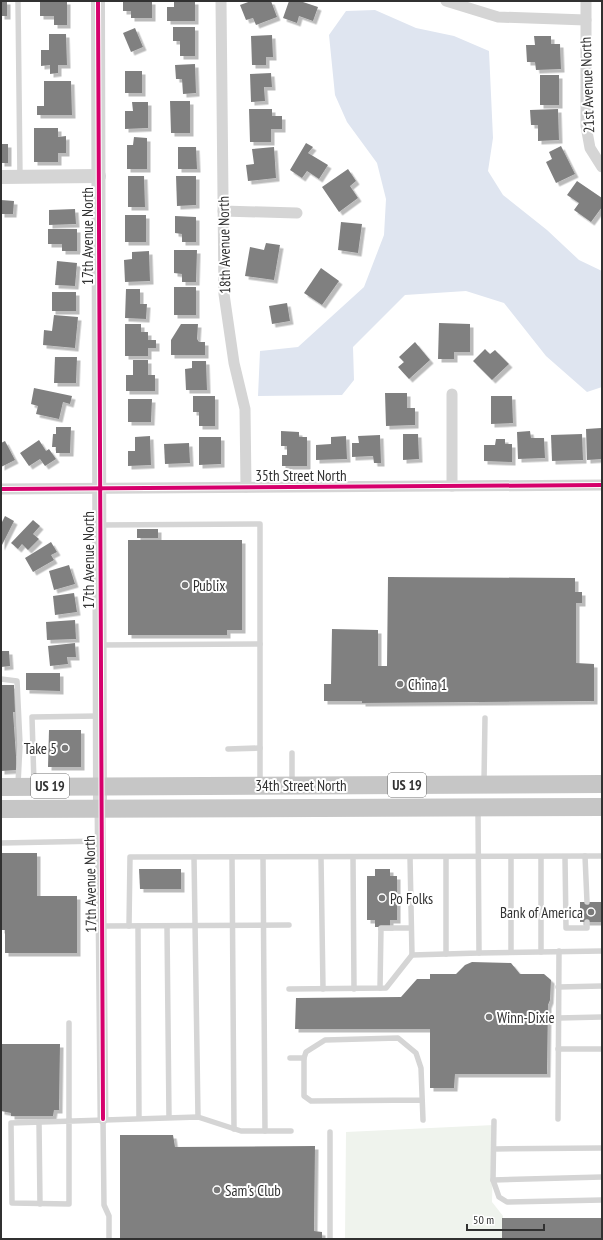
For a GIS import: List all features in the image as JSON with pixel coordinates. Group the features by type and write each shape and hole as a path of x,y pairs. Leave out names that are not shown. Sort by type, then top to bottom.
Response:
{"highway":[{"path":"478,808 484,784"},
{"name":"34th Street North","path":"18,787 602,784"},
{"name":"34th Street North","path":"1,809 602,807"}],"street":[{"name":"17th Avenue North","path":"98,1 101,716 100,809 103,1119"},
{"name":"18th Avenue North","path":"221,1 224,294 234,363 245,409 246,487"},
{"path":"446,1 465,4 498,17 586,20"},
{"name":"21st Avenue North","path":"586,1 586,126 590,148 601,166"},
{"path":"1,177 99,176"},
{"path":"223,212 297,213"},
{"path":"452,394 452,486"},
{"name":"35th Street North","path":"1,489 602,485"}],"lane":[{"path":"18,1 20,177"},
{"path":"99,525 260,524 260,785"},
{"path":"100,645 260,644"},
{"path":"1,679 16,681 20,744 18,787"},
{"path":"18,787 32,717 101,716"},
{"path":"484,784 485,718"},
{"path":"228,749 260,748"},
{"path":"292,753 292,785"},
{"path":"478,808 479,953"},
{"path":"1,843 101,841"},
{"path":"541,856 541,952"},
{"path":"565,856 566,928 587,928 587,922"},
{"path":"585,856 586,902"},
{"path":"129,926 130,857 353,858 602,856"},
{"path":"194,857 198,1117"},
{"path":"232,857 234,1129"},
{"path":"289,989 386,988 412,955 410,857"},
{"path":"446,857 446,954"},
{"path":"510,857 511,952"},
{"path":"263,858 265,1131"},
{"path":"321,858 323,989"},
{"path":"353,858 354,989"},
{"path":"102,926 289,925"},
{"path":"138,926 139,1118"},
{"path":"167,926 169,1117"},
{"path":"380,988 381,928 412,928"},
{"path":"412,955 602,951"},
{"path":"558,1119 559,952"},
{"path":"558,986 602,986"},
{"path":"558,1018 602,1017"},
{"path":"69,1023 70,1121 69,1204 12,1203 11,1123 70,1121 103,1119 198,1117 241,1132 291,1131"},
{"path":"421,1100 311,1101 304,1096 304,1058 306,1052 325,1040 398,1038 416,1053 421,1068 421,1100 423,1120"},
{"path":"558,1049 602,1049"},
{"path":"290,1058 304,1058"},
{"path":"103,1119 104,1205 109,1216 109,1239"},
{"path":"494,1121 493,1180 499,1197 507,1202 602,1200"},
{"path":"39,1122 40,1204"},
{"path":"330,1132 330,1239"},
{"path":"494,1149 602,1148"},
{"path":"493,1180 602,1177"}],"shaded area":[{"path":"375,10 416,28 454,36 489,51 493,138 488,171 503,195 547,230 579,260 602,271 602,387 587,392 546,356 504,303 466,291 405,295 353,347 354,380 342,395 258,396 260,351 298,347 364,287 384,235 386,199 377,163 347,122 335,95 329,35 346,11"},
{"path":"494,1125 492,1202 503,1216 503,1239 345,1239 346,1132"}],"building":[{"path":"1,1 7,1 7,16 1,16"},
{"path":"40,1 67,1 67,25 54,25 54,16 40,16"},
{"path":"123,1 152,1 152,18 131,18 131,11 123,11"},
{"path":"174,1 195,1 195,21 167,21 167,7 174,7"},
{"path":"251,1 271,1 277,17 256,25 253,18 246,20 240,5"},
{"path":"289,1 300,1 318,7 313,21 299,16 297,23 283,18"},
{"path":"173,27 195,27 195,56 180,56 180,41 173,41"},
{"path":"135,28 143,47 131,52 123,33"},
{"path":"49,34 66,34 67,65 58,65 58,73 50,74 50,65 41,66 41,50 49,50"},
{"path":"272,35 273,57 266,57 266,65 252,65 251,36"},
{"path":"534,36 551,36 551,44 560,44 561,69 536,70 535,62 527,62 526,45 535,45"},
{"path":"195,64 196,93 183,94 182,79 176,79 175,65"},
{"path":"125,71 142,71 142,93 125,93"},
{"path":"271,73 272,87 264,87 265,101 251,102 250,74"},
{"path":"540,75 559,75 559,105 540,105"},
{"path":"44,81 71,81 72,115 37,115 37,106 44,106"},
{"path":"170,101 190,101 190,133 171,133"},
{"path":"132,102 148,102 148,128 125,129 125,111 133,111"},
{"path":"249,109 272,109 272,116 282,116 282,129 271,129 271,142 250,142"},
{"path":"558,109 559,140 538,141 538,125 531,125 530,110"},
{"path":"34,128 58,128 58,137 66,136 66,153 58,153 58,162 34,162"},
{"path":"134,137 147,138 147,169 127,169 127,145 133,145"},
{"path":"306,143 313,147 308,153 328,165 319,179 307,171 302,178 290,170"},
{"path":"1,144 8,144 8,163 1,163"},
{"path":"561,146 575,174 556,183 546,162 552,159 549,152"},
{"path":"178,147 196,147 197,169 178,169"},
{"path":"274,147 276,178 248,181 246,165 254,164 252,149"},
{"path":"348,169 356,181 350,186 358,198 339,212 322,187"},
{"path":"128,176 144,176 145,207 128,207"},
{"path":"176,176 196,176 196,205 177,206"},
{"path":"577,181 602,198 602,207 591,222 574,210 579,203 567,195"},
{"path":"1,200 14,201 13,214 1,214"},
{"path":"75,209 76,224 49,225 49,210"},
{"path":"125,215 146,215 146,242 125,242"},
{"path":"175,216 196,217 196,242 182,242 182,234 175,233"},
{"path":"341,222 362,224 358,253 338,250"},
{"path":"48,229 77,229 77,251 62,251 62,244 48,244"},
{"path":"266,243 280,245 274,280 245,276 250,247 264,250"},
{"path":"174,250 197,250 196,282 182,282 182,274 174,273"},
{"path":"149,251 150,281 125,282 124,260 132,259 132,252"},
{"path":"57,261 77,263 75,286 55,285"},
{"path":"321,268 339,281 322,305 304,293"},
{"path":"174,287 196,287 196,315 174,315"},
{"path":"126,289 140,289 140,304 147,304 146,319 125,318"},
{"path":"52,292 76,292 76,311 52,311"},
{"path":"287,303 290,321 272,324 269,306"},
{"path":"54,315 78,317 75,348 43,345 44,330 52,331"},
{"path":"439,323 470,324 470,352 454,352 454,359 438,359"},
{"path":"125,324 141,324 141,332 148,332 148,340 156,340 156,348 148,348 148,356 125,356"},
{"path":"181,324 198,324 197,339 199,342 205,342 205,355 171,355 171,340"},
{"path":"415,342 430,360 409,379 398,367 404,362 399,357"},
{"path":"485,349 490,354 495,350 509,364 492,380 473,361"},
{"path":"55,357 77,357 76,383 54,383"},
{"path":"133,360 148,360 148,375 155,375 155,391 126,391 126,375 133,375"},
{"path":"192,361 206,361 207,390 186,390 185,369 192,368"},
{"path":"34,388 72,396 70,404 63,402 59,419 36,414 38,406 31,404"},
{"path":"385,393 407,393 407,408 415,408 415,425 386,426"},
{"path":"193,396 215,396 215,426 199,426 199,412 193,412"},
{"path":"491,396 512,396 513,423 491,424"},
{"path":"128,399 152,399 151,422 128,422"},
{"path":"56,427 71,427 70,453 56,453 56,447 52,447 53,434 56,434"},
{"path":"601,428 602,459 587,460 586,429"},
{"path":"281,431 299,432 299,437 307,437 307,466 282,466 282,455 287,455 287,446 281,446"},
{"path":"530,431 531,438 544,438 545,458 518,459 517,432"},
{"path":"403,434 418,434 419,459 403,460"},
{"path":"582,434 583,460 552,461 551,435"},
{"path":"380,435 381,463 374,463 373,456 352,457 352,443 359,443 358,436"},
{"path":"150,436 151,465 128,466 128,451 135,451 135,437"},
{"path":"346,436 347,459 316,460 316,445 331,444 331,437"},
{"path":"199,437 221,437 221,464 199,465"},
{"path":"496,439 505,439 505,444 512,444 512,462 484,461 484,445 495,445"},
{"path":"39,440 46,451 49,449 56,459 45,466 40,459 29,466 20,453"},
{"path":"5,441 15,460 1,467 1,443"},
{"path":"189,443 190,463 165,464 164,444"},
{"path":"5,516 14,521 1,547 1,524"},
{"path":"33,520 40,526 33,534 39,539 28,550 22,544 18,549 11,543"},
{"path":"137,529 158,529 158,538 137,538"},
{"name":"Publix","path":"128,540 242,540 242,630 227,630 227,635 128,635"},
{"path":"51,542 57,552 51,555 54,560 33,572 25,558"},
{"path":"69,565 75,584 54,590 49,571"},
{"path":"388,577 575,578 575,592 582,592 582,603 576,603 576,663 594,664 594,701 362,703 362,701 324,701 324,684 331,684 332,629 378,630 378,666 387,666"},
{"path":"74,593 77,612 55,615 53,596"},
{"path":"75,620 76,639 47,640 46,622"},
{"path":"75,643 76,657 67,657 68,664 50,666 48,646"},
{"path":"1,651 9,651 10,666 1,667"},
{"path":"26,673 60,673 60,691 26,690"},
{"path":"1,685 14,685 15,712 13,712 17,770 1,771"},
{"name":"Take 5","path":"49,730 81,730 81,767 48,767"},
{"path":"1,853 37,853 37,896 77,896 77,953 5,953 5,930 1,930"},
{"path":"139,869 181,869 181,889 140,889"},
{"name":"Po Folks","path":"375,869 390,869 390,876 397,876 397,920 390,920 390,927 375,927 375,920 367,920 367,876 375,876"},
{"name":"Bank of America","path":"580,902 602,902 602,922 580,922"},
{"name":"Winn-Dixie","path":"472,962 511,963 520,974 544,974 551,980 550,1000 548,1005 547,1074 455,1074 454,1088 430,1088 430,1029 295,1029 296,998 401,997 417,979 430,979 430,974 456,974 465,965"},
{"path":"1,1044 60,1044 59,1110 54,1110 53,1116 11,1116 11,1113 1,1111"},
{"name":"Sam's Club","path":"120,1135 173,1135 175,1147 315,1146 314,1231 322,1232 322,1239 120,1239"},
{"path":"502,1218 602,1218 602,1239 502,1239"}],"cycle path":[{"path":"98,1 103,1119"},
{"path":"1,489 602,485"}],"place":[{"name":"Publix","path":"185,585"},
{"name":"China 1","path":"400,684"},
{"name":"Take 5","path":"65,748"},
{"name":"Po Folks","path":"382,898"},
{"name":"Bank of America","path":"591,912"},
{"name":"Winn-Dixie","path":"489,1017"},
{"name":"Sam's Club","path":"217,1190"}]}
